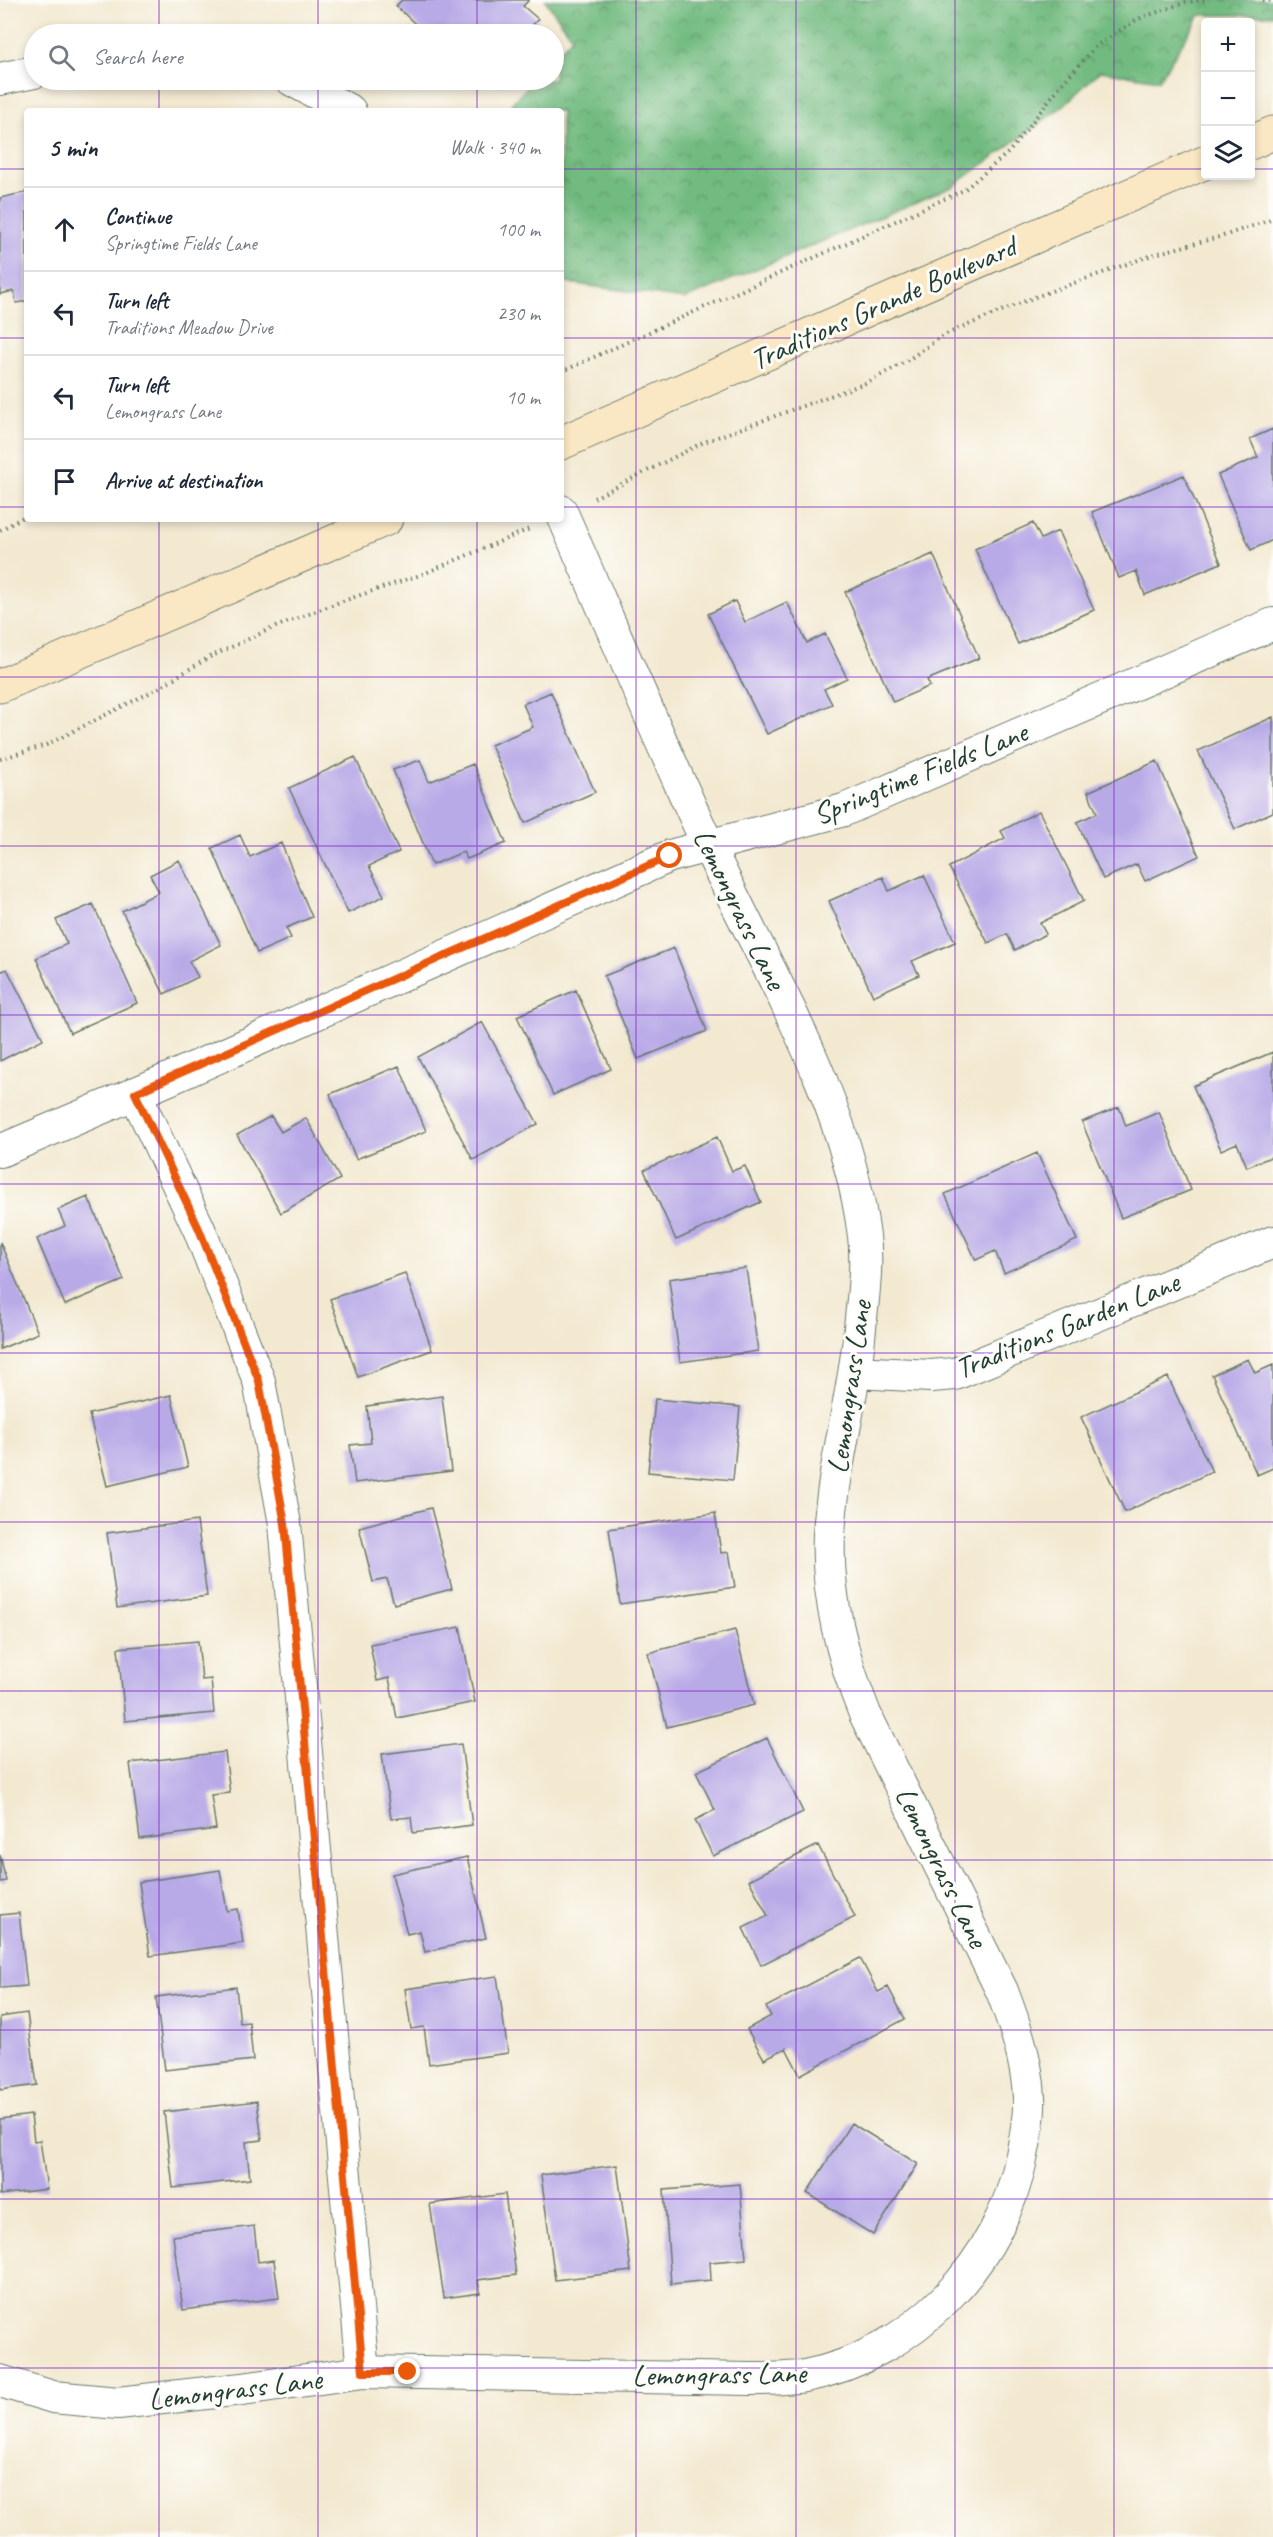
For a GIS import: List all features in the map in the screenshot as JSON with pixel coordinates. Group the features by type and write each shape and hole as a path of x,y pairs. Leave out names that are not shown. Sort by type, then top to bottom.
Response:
{"main road":[{"path":"1255,141 1273,133"},
{"name":"Traditions Grande Boulevard","path":"564,442 1201,164"},
{"path":"0,686 379,522"}],"street":[{"path":"0,79 24,74"},
{"path":"311,90 344,108"},
{"name":"Lemongrass Lane","path":"0,2381 53,2397 118,2403 363,2372 750,2379 805,2376 871,2353 930,2314 964,2279 980,2258 1011,2200 1018,2175 1028,2116 1026,2070 1014,2021 1002,1992 865,1714 851,1680 839,1638 829,1571 829,1535 833,1494 855,1372 863,1297 865,1238 848,1155 814,1060 550,522"},
{"name":"Springtime Fields Lane","path":"0,1151 670,856 844,810 1273,624"},
{"path":"135,1093 199,1229 259,1381 285,1524 363,2372"},
{"name":"Traditions Garden Lane","path":"855,1372 931,1376 956,1374 1273,1242"}],"path":[{"path":"564,371 964,190 1009,152 1060,87 1097,45 1138,19 1186,2 1209,0"},
{"path":"1263,0 1273,2"},
{"path":"598,496 704,442 868,382 905,362 944,335 1035,297 1155,254 1223,236 1273,219"},
{"path":"0,530 24,517"},
{"path":"0,759 46,745 153,691 208,658 268,630 337,603 423,574 542,522"}],"green space":[{"path":"545,0 1273,0 1273,15 1200,15 1159,80 1100,71 1062,107 952,187 685,299 564,282 564,108 511,108 512,103 524,90 564,90 564,46 572,37"}],"building":[{"path":"402,0 529,0 523,6 538,19 533,24 415,24 396,6"},
{"path":"24,193 24,302 16,303 14,291 0,294 0,198"},
{"path":"1273,429 1273,540 1251,550 1218,475 1258,457 1250,439"},
{"path":"1184,475 1221,563 1145,595 1136,571 1119,578 1092,512"},
{"path":"1033,523 1041,539 1058,531 1094,610 1018,644 975,549"},
{"path":"933,554 979,658 927,680 930,686 893,702 845,592"},
{"path":"735,601 745,622 787,602 807,643 825,634 847,678 824,689 832,704 767,734 708,614"},
{"path":"551,692 595,792 525,823 491,745 533,727 523,704"},
{"path":"1273,717 1273,812 1235,829 1198,751"},
{"path":"355,757 399,852 369,866 384,896 348,913 289,788"},
{"path":"420,760 429,782 473,764 506,843 467,859 463,852 432,865 393,770"},
{"path":"1157,761 1199,856 1145,881 1137,864 1103,879 1077,822 1097,813 1088,792"},
{"path":"1039,811 1084,901 1040,923 1046,934 1015,950 1007,934 988,943 949,867 1005,838 1001,831"},
{"path":"240,835 250,857 281,843 312,917 286,928 291,938 257,953 212,848"},
{"path":"179,860 221,945 189,961 198,977 164,994 122,911 159,892 150,875"},
{"path":"924,875 955,942 912,961 919,975 873,996 829,901 883,877 889,891"},
{"path":"93,904 137,1003 70,1033 36,958 67,944 56,920"},
{"path":"674,948 707,1031 638,1059 604,976"},
{"path":"7,969 43,1039 0,1061 0,972"},
{"path":"576,990 611,1069 553,1095 517,1016"},
{"path":"482,1022 538,1124 473,1160 418,1057"},
{"path":"1273,1052 1273,1156 1247,1167 1237,1143 1221,1150 1193,1086"},
{"path":"399,1066 426,1131 356,1159 330,1094"},
{"path":"1119,1107 1126,1126 1159,1112 1191,1190 1121,1218 1082,1122"},
{"path":"271,1116 281,1132 306,1118 340,1179 281,1213 237,1135"},
{"path":"717,1137 732,1171 745,1166 761,1202 676,1240 644,1170"},
{"path":"1037,1153 1077,1240 1004,1273 995,1251 976,1260 945,1194"},
{"path":"88,1197 124,1280 65,1305 37,1239 65,1226 58,1210"},
{"path":"0,1242 38,1333 0,1349"},
{"path":"746,1268 758,1351 680,1362 669,1279"},
{"path":"405,1273 432,1350 358,1377 330,1299"},
{"path":"1248,1359 1255,1373 1273,1365 1273,1468 1257,1475 1212,1375"},
{"path":"1168,1377 1212,1472 1125,1512 1081,1417"},
{"path":"171,1395 188,1467 107,1486 89,1414"},
{"path":"442,1396 451,1471 355,1483 350,1445 371,1443 367,1406"},
{"path":"655,1399 740,1407 733,1480 648,1472"},
{"path":"431,1508 452,1589 394,1604 387,1579 373,1582 359,1527"},
{"path":"715,1513 721,1553 729,1552 735,1587 620,1604 609,1529"},
{"path":"197,1521 207,1596 117,1608 107,1533"},
{"path":"460,1627 475,1702 397,1718 389,1678 377,1681 370,1644"},
{"path":"735,1630 754,1705 667,1727 648,1653"},
{"path":"198,1641 202,1680 211,1679 214,1713 125,1721 118,1648"},
{"path":"767,1738 803,1812 713,1856 695,1820 715,1810 696,1772"},
{"path":"461,1744 472,1825 413,1833 411,1817 391,1819 382,1754"},
{"path":"225,1752 230,1793 211,1795 216,1829 140,1839 130,1763"},
{"path":"818,1845 855,1917 761,1965 743,1928 768,1916 749,1880"},
{"path":"0,1855 6,1881 0,1882"},
{"path":"467,1857 486,1938 425,1952 420,1931 407,1934 392,1874"},
{"path":"220,1870 227,1911 238,1909 243,1943 150,1956 139,1882"},
{"path":"19,1913 27,1986 0,1988 0,1915"},
{"path":"860,1958 878,1992 888,1987 905,2019 800,2075 786,2048 764,2059 747,2029 771,2016 766,2007"},
{"path":"497,1976 508,2053 429,2064 424,2027 411,2029 405,1989"},
{"path":"236,1987 240,2023 249,2022 253,2060 165,2070 156,1997"},
{"path":"27,2013 37,2085 0,2090 0,2017"},
{"path":"257,2101 262,2140 246,2142 250,2179 173,2188 164,2112"},
{"path":"31,2115 34,2141 40,2140 47,2189 0,2195 0,2119"},
{"path":"851,2123 918,2164 873,2235 807,2193"},
{"path":"617,2165 631,2271 555,2280 541,2175"},
{"path":"740,2184 746,2259 710,2262 711,2280 671,2284 664,2190"},
{"path":"505,2194 516,2275 478,2280 480,2293 444,2298 430,2204"},
{"path":"254,2226 258,2262 274,2260 279,2298 183,2310 173,2236"}],"route":[{"path":"408,2372 363,2372 362,2336 285,1524 259,1381 199,1229 135,1093 670,856"}]}
